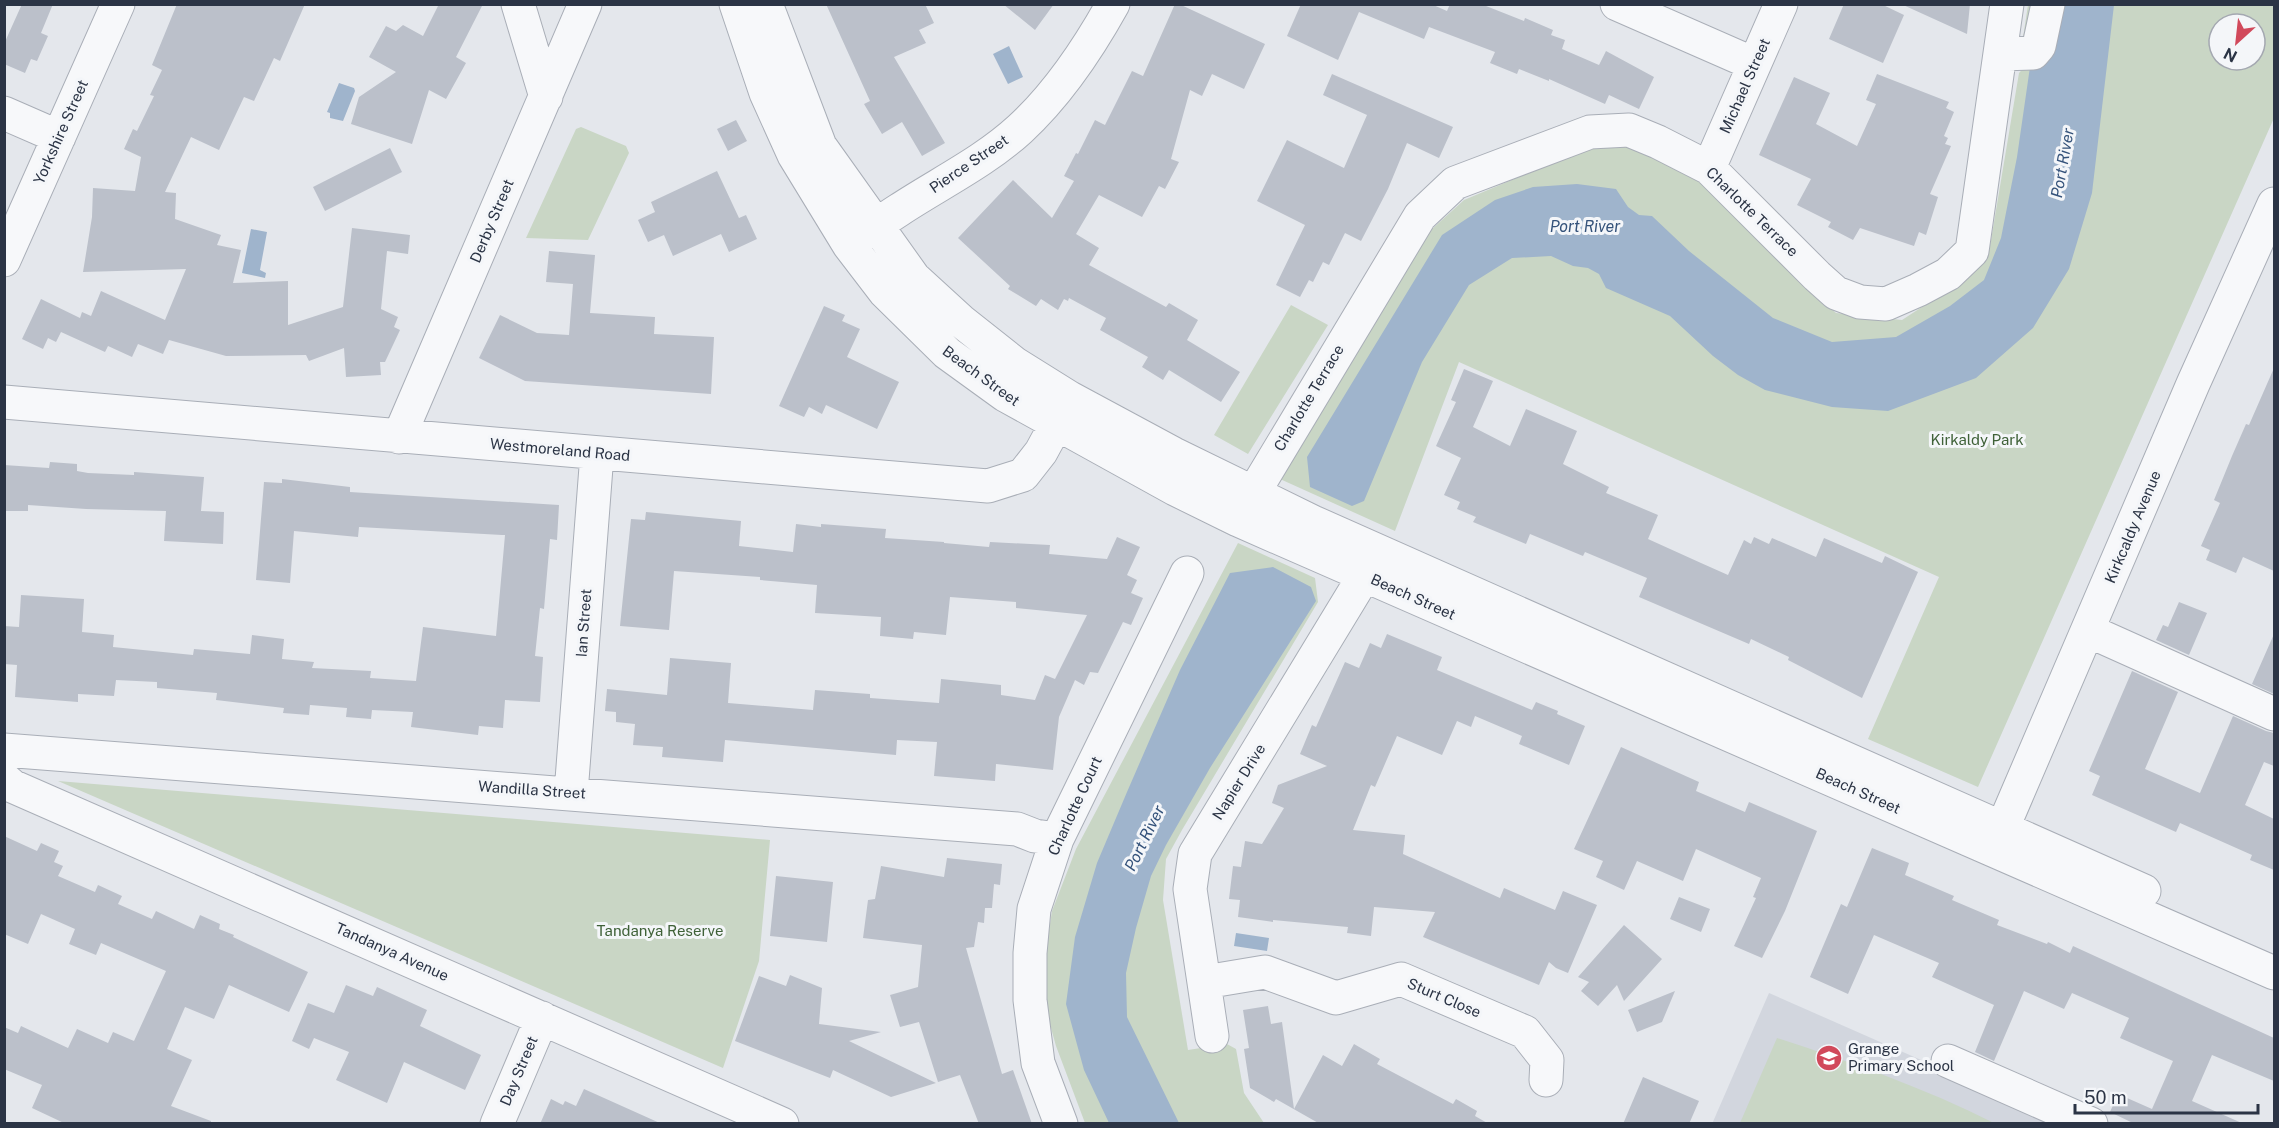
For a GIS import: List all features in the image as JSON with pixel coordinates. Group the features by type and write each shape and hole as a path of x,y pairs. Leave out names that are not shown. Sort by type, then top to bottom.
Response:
{"street":[{"name":"Yorkshire Street","path":"4,260 118,4"},
{"path":"518,4 546,97"},
{"name":"Derby Street","path":"399,437 585,4"},
{"name":"Beach Street","path":"736,4 766,93 794,155 849,244 885,292 947,353 1005,395 1063,411"},
{"name":"Beach Street","path":"766,4 820,146 914,278 961,321 1014,363 1063,411 1175,489 1245,506 1998,839 2274,949"},
{"name":"Pierce Street","path":"849,244 980,161 1020,128 1056,90 1095,35 1113,4"},
{"path":"1617,4 1754,64"},
{"name":"Michael Street","path":"1710,168 1781,4"},
{"name":"Charlotte Terrace","path":"1245,506 1420,216 1455,183 1590,132 1629,130 1710,168 1836,293 1860,303 1887,304 1948,274 1972,251 2007,4"},
{"path":"2000,54 2033,53 2039,46 2048,4"},
{"path":"4,113 59,137"},
{"name":"Kirkcaldy Avenue","path":"1998,839 2193,384 2274,204"},
{"name":"Westmoreland Road","path":"4,402 988,486 1023,475 1041,452 1063,411"},
{"name":"Ian Street","path":"571,793 597,454"},
{"name":"Napier Drive","path":"1212,1036 1190,889 1195,854 1372,564"},
{"name":"Charlotte Court","path":"1060,1124 1038,1063 1030,1000 1030,953 1034,909 1057,839 1187,573"},
{"path":"2089,631 2274,714"},
{"name":"Wandilla Street","path":"4,750 1017,829 1035,836 1057,839"},
{"name":"Tandanya Avenue","path":"4,779 12,786 782,1124"},
{"name":"Beach Street","path":"1998,839 2274,973"},
{"name":"Sturt Close","path":"1205,982 1265,972 1336,998 1401,979 1525,1032 1547,1060 1546,1080"},
{"name":"Day Street","path":"497,1124 542,1018"},
{"path":"1948,1061 2091,1124"}],"shaded area":[{"name":"Grange Primary School","path":"1769,993 2064,1123 1712,1124"}],"green space":[{"name":"Kirkaldy Park","path":"2028,5 2274,5 2274,118 1978,787 1868,739 1939,577 1459,362 1395,531 1280,479 1432,229 1464,200 1595,145 1624,143 1699,178 1836,313 1902,320 1974,273 1990,246 2019,73 2031,60 2022,44"},
{"path":"581,127 626,146 629,153 588,240 526,238 576,129"},
{"path":"1291,305 1328,325 1248,454 1214,435"},
{"path":"1238,543 1315,578 1318,602 1166,859 1163,900 1188,1050 1227,1044 1236,1049 1244,1093 1264,1123 1085,1123 1056,1046 1040,988 1052,911 1076,849"},
{"name":"Tandanya Reserve","path":"58,781 770,840 759,961 723,1068"},
{"path":"1777,1038 1887,1076 1994,1123 1740,1123"}],"water":[{"name":"Port River","path":"2054,5 2114,5 2092,193 2069,269 2033,328 1976,378 1888,411 1832,407 1765,390 1738,375 1713,356 1670,316 1606,288 1599,274 1588,268 1573,266 1551,256 1512,258 1469,285 1422,362 1364,501 1352,506 1310,487 1307,457 1442,235 1495,200 1533,187 1577,184 1616,189 1628,207 1639,215 1652,216 1689,251 1773,318 1832,342 1896,337 1950,306 1984,280 2001,238 2017,157 2031,60"},
{"path":"1009,46 1023,77 1008,84 993,54"},
{"path":"339,83 354,88 355,91 343,121 330,118 330,113 327,112"},
{"path":"251,229 267,232 260,270 266,273 265,278 242,273"},
{"name":"Port River","path":"1273,567 1311,587 1316,601 1210,768 1166,845 1151,876 1126,973 1127,1017 1179,1123 1109,1123 1084,1070 1066,1004 1075,937 1097,863 1127,792 1180,670 1230,573"},
{"path":"1236,933 1269,938 1267,951 1234,946"}],"building":[{"path":"22,4 53,4 41,33 48,36 37,61 31,59 25,73 4,64 4,44"},
{"path":"177,4 305,4 280,61 274,58 254,101 244,97 219,150 191,137 165,192 176,193 175,219 221,235 217,245 241,250 233,283 288,281 288,325 343,307 352,228 410,235 408,254 387,251 381,309 398,317 394,327 400,330 385,362 380,362 381,375 346,377 344,348 309,361 306,355 226,356 169,340 163,354 138,344 132,357 108,346 105,352 61,332 56,342 48,338 43,349 22,339 41,299 80,318 82,312 91,316 101,291 165,320 186,269 83,272 92,217 93,188 135,191 141,157 124,149 133,129 137,131 154,96 150,95 162,70 152,65"},
{"path":"439,4 483,4 456,57 466,63 446,99 429,90 412,144 351,124 359,97 396,72 369,57 386,26 396,31 403,25 423,36"},
{"path":"826,4 925,4 934,23 919,30 926,43 894,57 945,143 922,156 902,122 882,134 864,104 870,101"},
{"path":"1003,4 1054,4 1035,30"},
{"path":"1175,4 1265,44 1244,89 1212,74 1202,96 1190,90 1171,159 1179,162 1165,189 1159,186 1142,217 1099,195 1076,234 1099,248 1089,265 1166,307 1169,303 1198,320 1187,340 1240,372 1221,402 1169,370 1163,380 1142,367 1148,357 1100,330 1106,318 1069,298 1068,301 1064,299 1058,310 1041,299 1036,306 1008,289 1010,286 958,238 1013,180 1052,218 1074,181 1064,176 1076,153 1078,154 1095,120 1105,125 1132,71 1143,76"},
{"path":"1301,4 1431,4 1447,11 1450,4 1481,4 1553,30 1551,35 1565,40 1562,49 1599,65 1606,51 1654,77 1639,109 1609,95 1605,104 1549,79 1549,81 1519,69 1517,74 1490,63 1495,52 1429,27 1424,39 1359,12 1338,60 1287,36"},
{"path":"1844,4 1881,4 1904,15 1883,63 1829,39"},
{"path":"1901,4 1970,4 1967,34"},
{"path":"1332,74 1453,127 1439,158 1407,143 1388,189 1361,241 1345,233 1329,265 1323,262 1313,282 1309,280 1300,297 1276,285 1305,225 1257,201 1287,140 1344,168 1367,115 1323,95"},
{"path":"1877,74 1949,102 1946,108 1954,112 1944,136 1948,138 1945,144 1951,146 1930,194 1938,197 1926,235 1919,232 1914,246 1860,228 1853,240 1828,227 1831,222 1797,205 1811,179 1759,155 1794,77 1830,93 1816,124 1857,146 1876,104 1866,100"},
{"path":"736,120 747,141 728,151 717,129"},
{"path":"390,148 402,172 325,211 313,187"},
{"path":"717,171 739,218 746,215 757,239 729,252 721,234 673,256 664,235 648,242 638,220 655,212 651,202"},
{"path":"549,251 595,255 590,313 655,317 654,334 714,337 711,394 525,381 479,358 500,315 537,333 569,335 573,284 546,282"},
{"path":"824,306 845,315 842,321 860,329 847,357 899,382 877,429 826,405 822,414 809,407 804,417 779,406"},
{"path":"2274,368 2274,571 2243,557 2236,573 2206,560 2210,550 2201,546 2220,503 2214,500 2232,456 2246,424 2249,425"},
{"path":"1464,369 1493,381 1473,427 1510,446 1526,409 1577,431 1563,464 1609,487 1606,493 1658,515 1648,539 1701,563 1728,575 1744,540 1751,544 1754,537 1769,544 1772,538 1816,557 1824,538 1882,563 1885,556 1918,572 1862,698 1788,660 1789,657 1751,639 1749,644 1639,597 1647,578 1585,552 1583,556 1530,534 1526,544 1473,522 1476,517 1457,509 1460,502 1444,495 1461,458 1436,446 1456,402 1451,400"},
{"path":"50,462 77,464 77,471 88,473 134,475 134,472 204,477 201,511 224,512 223,544 164,541 166,511 28,505 28,511 4,511 4,465 49,468"},
{"path":"282,479 350,487 350,492 559,505 557,540 550,539 544,609 540,608 535,656 543,657 540,702 505,700 503,728 479,726 478,735 411,727 413,712 372,710 371,719 346,717 347,708 310,705 309,715 283,713 284,708 216,700 217,693 157,688 157,682 116,680 114,696 78,694 78,702 15,697 17,665 4,664 4,626 19,627 21,595 84,599 82,632 114,635 113,647 193,655 194,649 250,654 252,635 284,639 282,659 314,662 312,668 371,671 370,678 416,681 423,627 496,636 505,535 359,527 358,537 294,531 290,583 256,580 264,482 282,483"},
{"path":"646,512 741,521 739,546 793,552 796,524 886,529 885,538 989,547 990,542 1050,545 1049,554 1107,559 1117,537 1140,547 1127,575 1137,580 1131,593 1143,598 1131,625 1123,622 1098,673 1090,672 1084,685 1075,680 1059,717 1053,770 996,764 995,781 934,776 937,742 897,740 896,755 725,740 723,762 662,757 663,747 633,745 635,724 616,722 616,712 605,711 607,689 667,695 670,658 731,663 728,703 813,710 815,690 870,694 870,698 939,703 941,679 1001,685 1001,695 1035,700 1045,675 1055,679 1087,615 1016,608 1016,602 950,597 946,635 914,632 913,639 880,636 881,617 815,613 817,585 760,580 760,577 674,571 669,630 620,626 631,519 645,520"},
{"path":"2179,602 2207,613 2189,655 2156,640 2163,625 2168,627"},
{"path":"1387,634 1442,657 1437,670 1532,710 1536,702 1585,726 1569,765 1519,744 1522,736 1475,716 1471,727 1457,721 1442,755 1397,736 1375,787 1371,785 1353,830 1405,835 1403,854 1500,898 1504,888 1555,910 1563,891 1597,905 1568,973 1549,962 1539,985 1423,937 1435,912 1374,907 1371,936 1347,933 1348,927 1273,920 1273,922 1238,917 1240,900 1229,899 1233,866 1241,867 1245,841 1262,844 1284,808 1272,803 1278,785 1327,766 1300,754 1312,725 1316,727 1345,662 1359,668 1370,643 1381,648"},
{"path":"2274,634 2274,694 2252,684"},
{"path":"2132,671 2178,692 2145,769 2200,793 2233,716 2274,733 2274,766 2264,762 2245,805 2274,819 2274,870 2250,860 2252,855 2180,823 2176,832 2092,795 2100,776 2089,771"},
{"path":"1621,747 1699,782 1696,791 1745,812 1749,802 1817,831 1785,911 1762,958 1734,946 1756,898 1753,897 1761,878 1696,849 1683,881 1637,861 1624,890 1596,877 1603,861 1574,849"},
{"path":"4,836 37,851 41,843 59,851 54,862 63,866 58,876 95,892 98,885 122,896 118,904 152,919 156,911 194,929 200,915 220,924 219,929 234,935 233,937 308,972 289,1012 229,985 214,1019 185,1007 167,1049 192,1060 171,1106 211,1121 211,1124 66,1124 32,1108 42,1085 4,1069 4,1027 18,1033 21,1026 68,1048 77,1029 108,1043 113,1032 134,1041 166,971 101,943 96,955 69,944 75,929 41,914 28,944 4,934"},
{"path":"1872,848 1909,863 1905,875 1954,896 1952,900 1999,920 1997,925 2047,944 2048,942 2070,953 2073,946 2274,1038 2274,1081 2212,1055 2192,1101 2244,1124 2135,1124 2110,1112 2118,1094 2152,1109 2173,1061 2120,1038 2129,1018 2072,993 2064,1009 2024,991 1994,1061 1975,1052 1994,1005 1932,977 1939,963 1874,935 1848,994 1810,977 1841,904 1847,907"},
{"path":"947,858 1002,864 1000,885 994,884 992,908 985,908 984,923 978,922 974,947 966,948 1002,1074 1013,1070 1032,1124 979,1124 960,1075 938,1082 919,1022 900,1027 890,995 918,987 922,945 863,938 868,900 875,899 881,866 944,877"},
{"path":"776,876 833,882 827,942 770,936"},
{"path":"1679,897 1710,909 1701,932 1670,919"},
{"path":"1624,925 1662,959 1624,1001 1617,985 1598,1006 1581,991 1589,982 1578,977"},
{"path":"790,975 822,988 819,1024 881,1032 849,1041 936,1083 891,1097 833,1070 830,1078 735,1041 759,976 786,986"},
{"path":"346,985 373,996 377,987 427,1010 420,1026 481,1055 465,1090 404,1062 387,1103 336,1080 349,1052 314,1038 309,1049 292,1041 308,1003 334,1013"},
{"path":"1675,991 1662,1022 1637,1032 1628,1010"},
{"path":"1268,1006 1271,1024 1282,1022 1294,1109 1323,1055 1342,1066 1354,1044 1380,1059 1377,1064 1453,1104 1456,1099 1477,1111 1475,1116 1489,1124 1320,1124 1276,1099 1274,1102 1250,1088 1244,1049 1249,1048 1243,1010"},
{"path":"1643,1077 1699,1101 1689,1124 1623,1124"},
{"path":"584,1089 662,1124 540,1124 551,1099 563,1105 565,1101 576,1106"}],"place":[{"name":"Grange Primary School","path":"1829,1058"}]}
